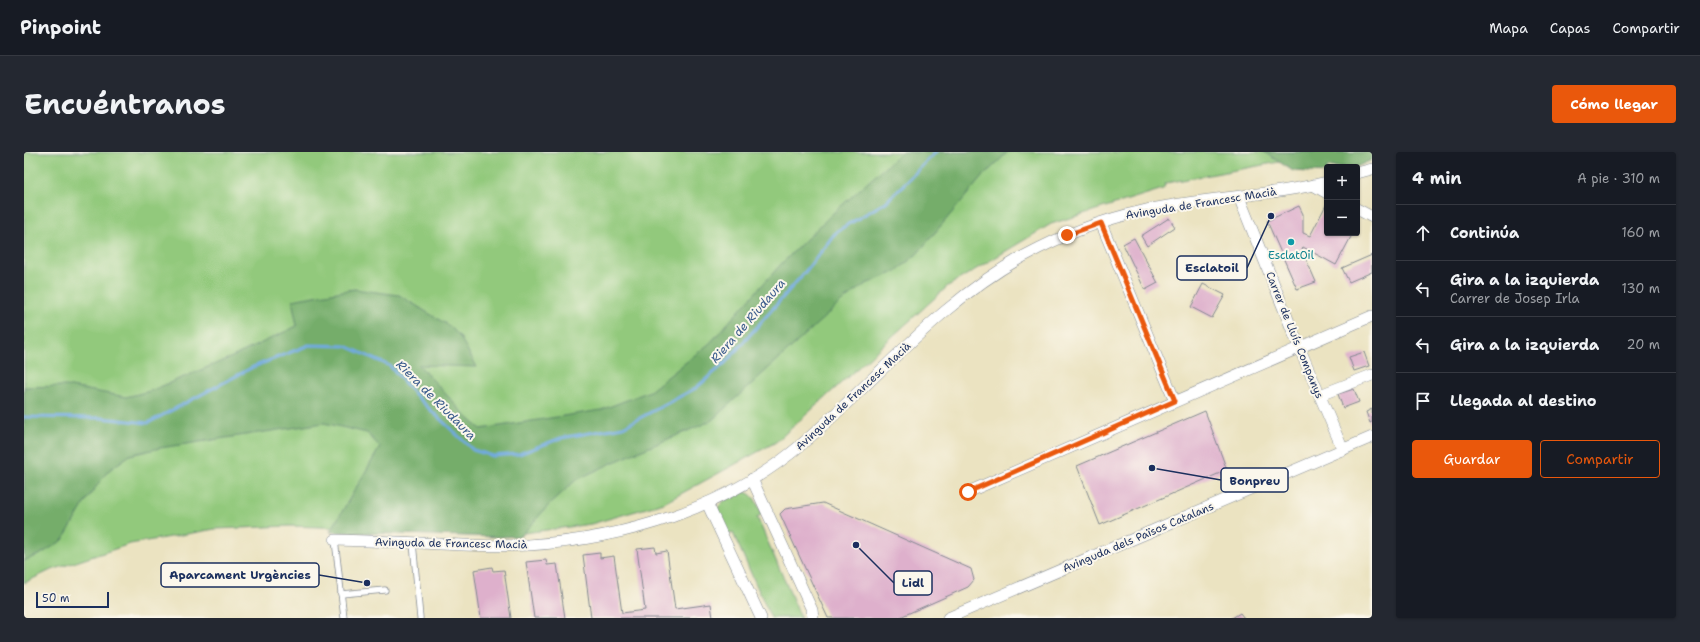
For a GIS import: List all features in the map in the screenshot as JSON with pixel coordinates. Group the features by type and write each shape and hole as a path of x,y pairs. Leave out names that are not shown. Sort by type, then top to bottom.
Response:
{"street":[{"path":"1360,172 1372,169"},
{"name":"Avinguda de Francesc Macià","path":"335,540 486,546 528,545 618,532 682,513 707,503 752,479 800,446 839,412 933,321 969,292 1024,256 1067,235 1145,210 1239,197 1324,183"},
{"path":"1314,185 1324,190"},
{"name":"Carrer de Lluís Companys","path":"1239,197 1299,347 1343,450"},
{"path":"1360,211 1372,217"},
{"path":"1101,223 1175,401"},
{"path":"968,492 1372,316"},
{"path":"1320,395 1372,375"},
{"name":"Avinguda dels Països Catalans","path":"948,618 1372,437"},
{"path":"752,479 812,610 813,618"},
{"path":"707,503 761,618"}],"lane":[{"path":"335,540 344,618"},
{"path":"413,542 420,618"},
{"path":"341,594 386,590"}],"green space":[{"path":"24,152 1333,152 1166,183 1163,189 1051,224 948,286 776,442 664,503 591,524 517,534 290,526 215,529 130,544 49,571 24,583"},
{"path":"902,152 1008,152 982,177 917,254 895,272 866,284 841,302 711,421 614,462 576,480 549,505 521,536 500,537 330,532 380,447 367,433 324,423 160,448 130,455 108,471 87,499 63,540 41,554 24,561 24,387 66,386 126,397 150,391 232,357 297,326 292,300 354,289 399,295 451,327 460,337 477,367 419,365 468,418 481,429 601,410 650,391 710,343 782,263 831,215"},
{"path":"1264,152 1372,152 1372,160 1360,165 1360,164 1324,164 1324,173 1293,171"},
{"path":"739,492 748,493 751,495 762,514 757,517 801,618 771,618 733,533 727,535 718,514 718,509 724,501"}],"building":[{"name":"EsclatOil","path":"1299,206 1303,214 1303,233 1310,236 1324,209 1324,236 1351,236 1336,265 1303,247 1302,250 1316,282 1297,289 1267,221"},
{"path":"1169,218 1175,227 1147,246 1141,236"},
{"path":"1134,238 1158,283 1145,290 1123,244"},
{"path":"1372,255 1372,272 1349,282 1342,268"},
{"path":"1203,284 1225,295 1212,318 1191,307"},
{"path":"1364,352 1369,366 1354,371 1349,357"},
{"path":"1354,389 1359,402 1343,408 1338,394"},
{"path":"1372,409 1372,422 1370,423 1366,412"},
{"path":"1205,411 1227,470 1100,525 1077,466"},
{"path":"823,503 971,569 974,580 968,587 898,618 828,618 780,514 785,509"},
{"path":"655,547 656,553 667,551 675,609 711,604 713,618 591,618 583,555 600,553 600,558 614,556 622,613 645,610 637,549"},
{"path":"546,560 547,565 557,564 565,618 534,618 526,562"},
{"path":"492,567 493,571 504,570 511,618 481,618 474,570"},
{"path":"1240,613 1244,618 1232,618"}],"waterway":[{"name":"Riera de Riudaura","path":"24,417 101,418 148,423 253,367 309,345 346,346 390,366 418,398 473,450 493,456 519,454 561,438 623,427 696,388 726,362 805,272 837,231 886,202 936,152"}],"place":[{"name":"Esclatoil","path":"1271,216"},
{"name":"EsclatOil","path":"1291,242"},
{"name":"Bonpreu","path":"1152,468"},
{"name":"Lidl","path":"856,545"},
{"name":"Aparcament Urgències","path":"367,583"}],"route":[{"path":"968,492 1175,401 1101,223 1067,235"}]}
